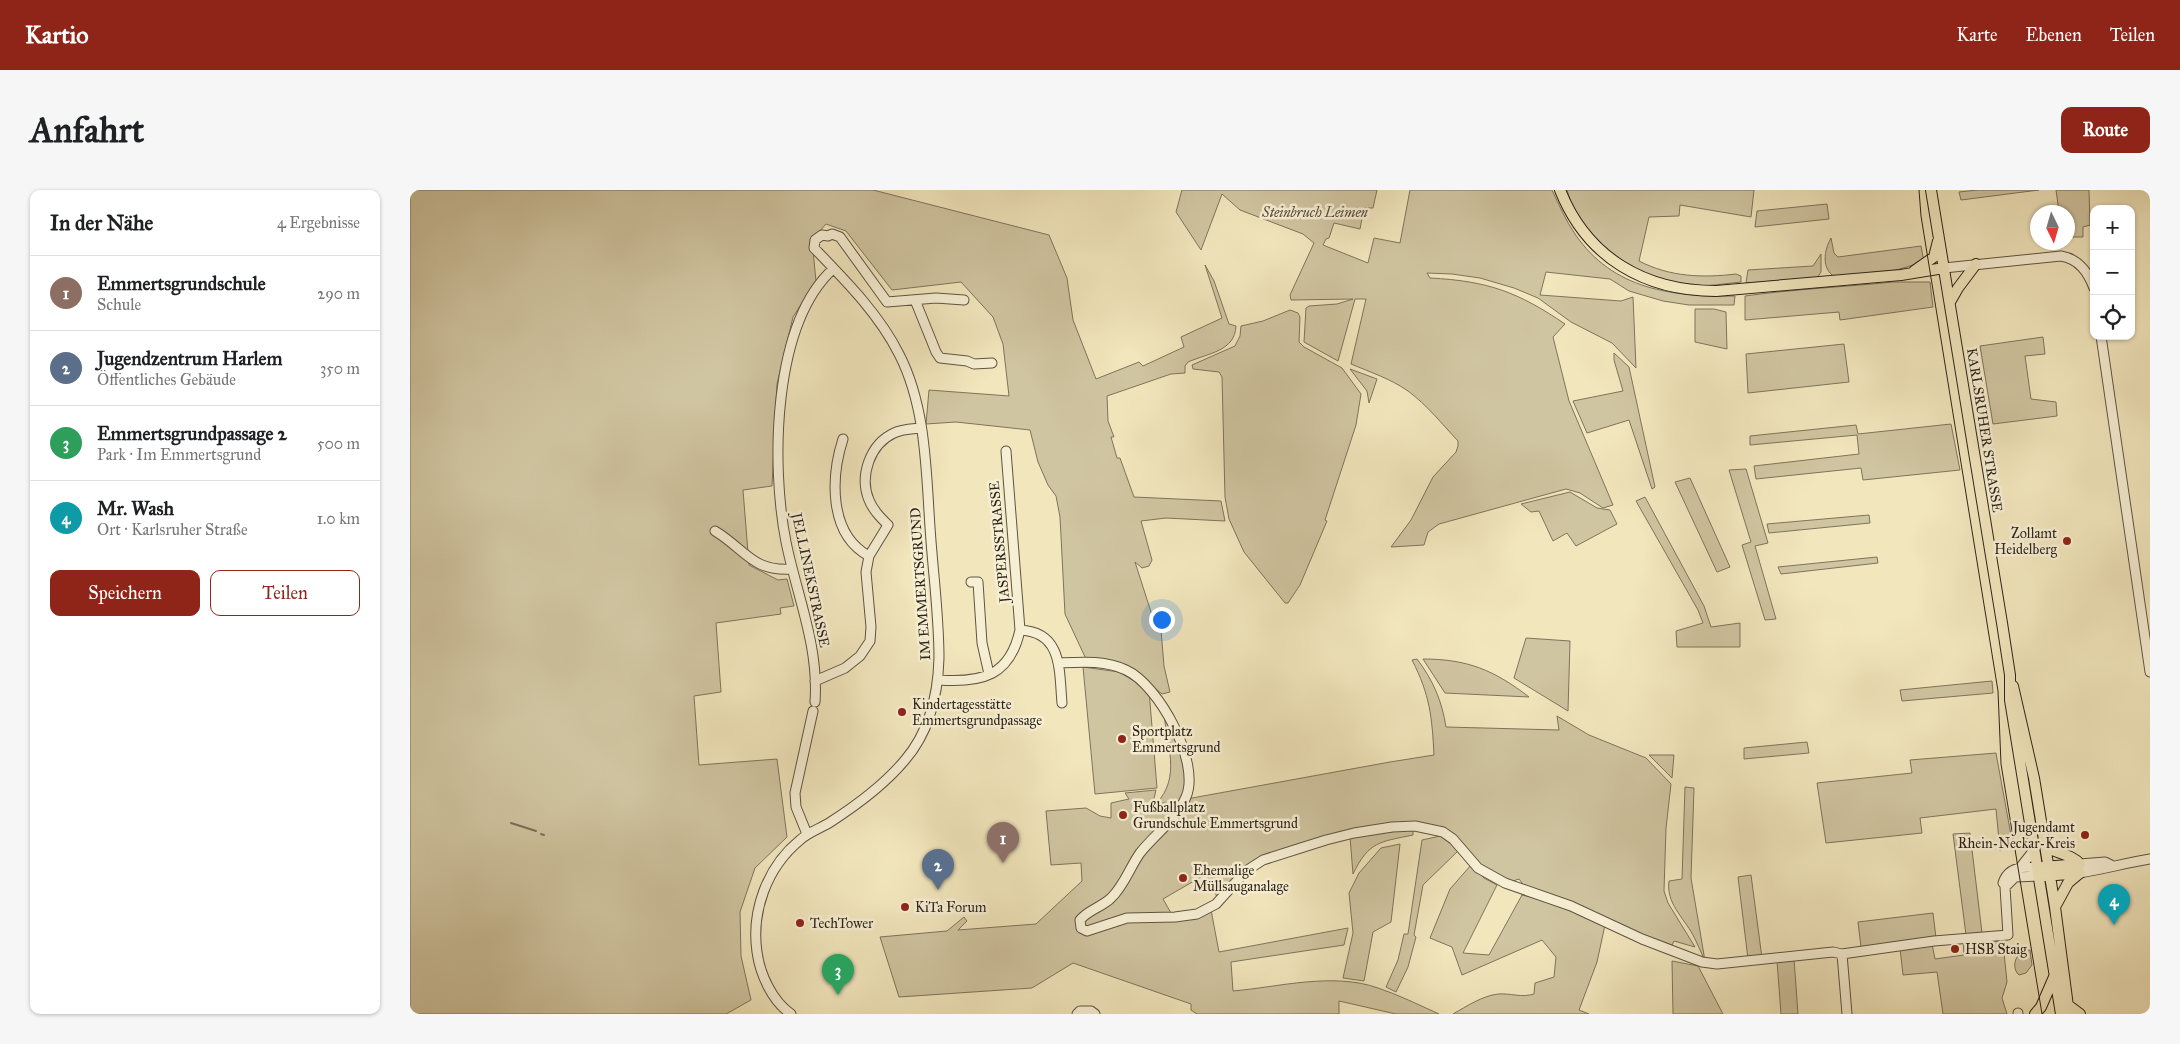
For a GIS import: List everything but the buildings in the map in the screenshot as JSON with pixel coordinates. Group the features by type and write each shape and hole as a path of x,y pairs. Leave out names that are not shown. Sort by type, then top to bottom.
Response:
{"main road":[{"path":"1560,190 1575,218 1592,241 1608,257 1629,271 1657,284 1694,291 1732,290 1912,273 1944,268"},
{"name":"KARLSRUHER STRASSE","path":"1931,190 2010,675 2031,762 2055,907 2069,1010"},
{"path":"1912,273 1934,257 1939,239"},
{"path":"1950,302 1976,264"},
{"name":"KARLSRUHER STRASSE","path":"2010,675 2010,700 2060,1014"},
{"path":"2045,846 2055,852 2076,859 2080,869"},
{"path":"2038,872 2080,869"},
{"path":"2055,907 2068,883 2080,869"},
{"path":"2035,1014 2045,998 2054,976"},
{"path":"2069,1010 2080,1014"}],"street":[{"name":"IM EMMERTSGRUND","path":"789,1013 772,993 760,968 755,934 756,916 762,896 776,868 793,846 807,834 847,811 906,759 916,746 927,723 934,705 939,680 939,639 920,424 912,386 898,353 879,321 814,248 815,240 822,235 828,236 832,234 840,237 885,301 936,298 964,300"},
{"path":"1944,268 2067,257 2075,260 2090,277"},
{"name":"JELLINEKSTRASSE","path":"815,702 816,681 809,630 792,569 783,524 778,477 778,445 782,392 793,342 805,306 814,288 833,269"},
{"path":"915,300 940,358 951,361 968,361 974,364 992,363"},
{"path":"2103,340 2146,624 2150,672"},
{"path":"816,681 836,673 852,662 864,651 870,641 871,628 866,572 869,556 888,525 877,514 866,494 865,481 869,461 876,448 889,436 920,424"},
{"path":"843,439 835,469 837,506 845,531 857,548 869,556"},
{"name":"JASPERSSTRASSE","path":"939,680 962,681 989,674 1000,669 1009,659 1016,645 1020,630 1006,450"},
{"path":"714,531 763,566 776,570 792,569"},
{"name":"JASPERSSTRASSE","path":"971,582 978,582 981,636 989,674"},
{"path":"1020,630 1036,633 1048,640 1053,647 1058,663 1062,703"},
{"path":"1058,663 1083,662 1106,664 1118,667 1138,677 1154,693 1164,707 1174,728 1189,775 1189,789 1179,810 1140,854 1116,893 1102,906 1080,920 1081,928 1084,930 1128,918 1175,917 1197,914 1216,904 1246,871 1263,860 1326,840 1392,827 1415,826 1443,832 1452,839 1478,868 1505,883 1571,906 1642,939 1702,962 1717,964 1833,952 1842,954 1934,941 2008,935 2004,885 2006,876 2016,869 2034,850"},
{"path":"807,834 796,807 795,793 813,712"},
{"path":"2080,869 2105,862 2111,865 2150,859"},
{"path":"2016,869 2038,872"},
{"path":"2004,885 2015,877 2038,872"},
{"path":"1842,954 1847,1014"},
{"path":"1077,1014 1080,1011 1092,1011 1095,1014"}],"green space":[{"path":"410,190 873,190 1049,235 1067,278 1073,320 1096,379 1139,362 1143,366 1184,347 1181,337 1222,318 1205,265 1214,281 1229,324 1236,326 1235,334 1231,341 1220,350 1188,362 1185,366 1185,373 1171,374 1107,396 1108,421 1114,437 1111,437 1117,458 1120,458 1134,497 1221,501 1225,521 1166,518 1141,521 1152,560 1149,566 1142,568 1135,562 1151,612 1161,630 1164,666 1170,692 1162,694 1127,665 1086,659 1065,614 1060,517 1056,496 1048,485 1038,462 1030,430 956,422 926,424 929,390 1009,396 1003,344 993,317 961,282 892,290 846,231 826,224 812,240 816,281 793,317 777,384 772,486 743,490 749,565 778,580 787,579 794,606 780,608 781,614 716,623 721,692 694,696 699,765 777,759 787,837 755,868 740,912 741,956 751,1000 726,1014 410,1014"},
{"name":"Steinbruch Leimen","path":"1182,190 1377,190 1373,208 1364,208 1360,229 1334,223 1329,238 1326,239 1323,245 1368,263 1374,238 1400,243 1410,190 1552,190 1575,234 1590,253 1607,267 1626,278 1667,292 1689,295 1735,296 1734,305 1689,305 1663,301 1629,291 1610,279 1546,272 1540,295 1621,301 1633,297 1636,368 1612,343 1571,322 1538,298 1514,288 1480,278 1427,273 1430,278 1469,282 1502,290 1532,304 1565,324 1553,337 1569,401 1613,505 1603,508 1580,493 1566,489 1439,524 1428,532 1424,545 1391,547 1411,520 1433,477 1456,452 1458,441 1415,396 1388,379 1351,364 1366,299 1355,299 1338,361 1304,342 1306,308 1309,306 1337,304 1353,299 1291,300 1290,295 1314,243 1303,234 1240,210 1222,194 1201,250 1176,212"},
{"path":"1567,190 1754,190 1751,217 1680,205 1679,216 1649,217 1639,261 1663,270 1687,275 1736,274 1741,276 1741,282 1692,286 1676,284 1640,272 1608,252 1595,239 1583,224"},
{"path":"1978,190 2039,190 1961,200 1959,192"},
{"path":"2056,190 2089,190 2090,225 2083,227 2083,237 2075,237 2075,205 2058,205"},
{"path":"1827,204 1829,219 1755,227 1757,211"},
{"path":"1831,238 1834,253 1838,257 1921,246 1924,262 1896,270 1835,277 1827,269 1825,259"},
{"path":"1821,254 1821,272 1817,278 1746,283 1748,270 1813,266"},
{"path":"1893,282 1930,282 1933,307 1840,320 1839,312 1745,320 1745,296"},
{"path":"1695,309 1714,309 1726,312 1727,349 1695,342"},
{"path":"1290,310 1298,313 1300,317 1299,342 1304,347 1342,368 1361,394 1356,425 1325,520 1327,521 1300,585 1288,603 1285,603 1244,552 1229,519 1225,497 1222,377 1219,372 1193,369 1192,365 1235,346 1240,336 1241,326 1263,321"},
{"path":"2043,337 2045,354 2025,356 2031,399 2056,402 2057,416 1993,424 1980,346"},
{"path":"1844,344 1849,382 1748,393 1746,354"},
{"path":"1614,353 1629,367 1655,487 1652,489 1629,420 1587,433 1573,401 1623,391 1614,360"},
{"path":"1350,369 1377,379 1369,403 1367,391"},
{"path":"1951,424 1960,470 1863,480 1861,468 1756,479 1754,466 1859,454 1857,435 1750,445 1750,436 1856,425 1858,434"},
{"path":"1746,469 1768,543 1755,546 1776,619 1765,620 1742,545 1751,542 1729,470"},
{"path":"1690,478 1730,567 1717,572 1675,482"},
{"path":"1570,492 1597,508 1610,510 1617,524 1576,546 1567,533 1553,541 1539,511 1531,512 1521,504"},
{"path":"1645,497 1704,606 1711,627 1740,623 1740,647 1677,647 1676,631 1703,623 1698,610 1636,501"},
{"path":"1869,515 1870,523 1769,533 1767,524"},
{"path":"1877,557 1878,563 1781,574 1778,567"},
{"path":"1526,638 1570,641 1568,711 1514,678"},
{"path":"1417,659 1436,691 1446,727 1559,730 1557,716 1589,735 1646,758 1671,784 1666,828 1664,891 1668,903 1695,947 1674,941 1672,945 1631,931 1525,887 1519,879 1510,882 1481,865 1457,840 1442,828 1426,824 1403,824 1348,831 1271,853 1250,864 1218,899 1206,874 1163,899 1171,913 1211,910 1219,952 1348,928 1344,945 1231,962 1233,991 1306,982 1343,981 1361,983 1401,997 1439,1014 1396,1014 1339,1001 1339,1014 1197,1014 1191,1010 1191,1004 1073,963 1032,988 899,997 880,937 947,931 964,917 967,921 958,930 1036,924 1082,881 1081,863 1051,865 1046,811 1086,808 1100,816 1111,818 1111,803 1129,799 1125,793 1156,790 1152,807 1177,806 1192,798 1434,755 1429,706 1423,684 1412,660"},
{"path":"1423,659 1453,661 1479,668 1492,673 1529,697 1445,693"},
{"name":"Sportplatz Emmertsgrund","path":"1083,667 1119,672 1149,690 1157,788 1095,794"},
{"path":"1992,681 1993,693 1902,701 1900,690"},
{"path":"1164,712 1178,745 1186,783 1180,801 1156,804 1164,793 1170,771"},
{"path":"1807,742 1809,753 1744,759 1744,748"},
{"path":"1996,753 2011,835 2000,851 1996,809 1920,818 1922,833 1826,843 1817,783 1912,773 1910,760"},
{"path":"1649,755 1674,755 1672,778"},
{"path":"1685,787 1694,788 1691,878 1705,961 1693,935 1676,910 1669,889 1669,881 1682,879"},
{"path":"1413,829 1413,835 1392,839 1370,849 1364,855 1353,874 1350,837"},
{"path":"1970,833 1982,933 1966,935 1953,834"},
{"path":"1440,836 1459,850 1423,885 1414,935 1416,937 1408,967 1396,992 1386,987 1398,960 1404,934 1408,934 1422,840"},
{"path":"1400,844 1391,922 1373,932 1364,981 1343,978 1353,933 1349,893 1359,873 1381,848"},
{"path":"1471,865 1484,878 1497,885 1463,953 1489,955 1522,895 1557,904 1605,925 1597,962 1579,1010 1589,1014 1453,1014 1492,995 1525,996 1534,994 1535,983 1554,977 1556,957 1542,940 1462,975 1452,947 1430,938 1450,889"},
{"path":"1751,875 1762,958 1748,959 1738,877"},
{"path":"1933,913 1936,938 1861,947 1858,922"},
{"path":"1963,940 1999,941 2003,943 2007,982 2002,998 2007,1014 1943,1014 1937,972 1903,975 1900,948 1932,944 1935,959 1964,955"},
{"path":"2026,946 2030,950 2032,965 2026,973 2019,975 2015,968 2018,956 2016,947"},
{"path":"1794,959 1798,1014 1781,1014 1777,961"},
{"path":"1672,961 1698,966 1723,1014 1673,1014"}],"waterway":[{"path":"511,823 536,831"}],"tram line":[{"path":"1919,190 1921,216 1998,691 2001,764 2042,1014"}],"place":[{"name":"Zollamt Heidelberg","path":"2067,541"},
{"name":"Kindertagesstätte Emmertsgrundpassage","path":"902,712"},
{"name":"Sportplatz Emmertsgrund","path":"1122,739"},
{"name":"Fußballplatz Grundschule Emmertsgrund","path":"1123,815"},
{"name":"Jugendamt Rhein-Neckar-Kreis","path":"2085,835"},
{"name":"Emmertsgrundschule","path":"1003,863"},
{"name":"Ehemalige Müllsauganalage","path":"1183,878"},
{"name":"Jugendzentrum Harlem","path":"938,890"},
{"name":"KiTa Forum","path":"905,907"},
{"name":"TechTower","path":"800,923"},
{"name":"Mr. Wash","path":"2114,925"},
{"name":"HSB Staig","path":"1955,949"},
{"name":"Emmertsgrundpassage 2","path":"838,995"}]}
